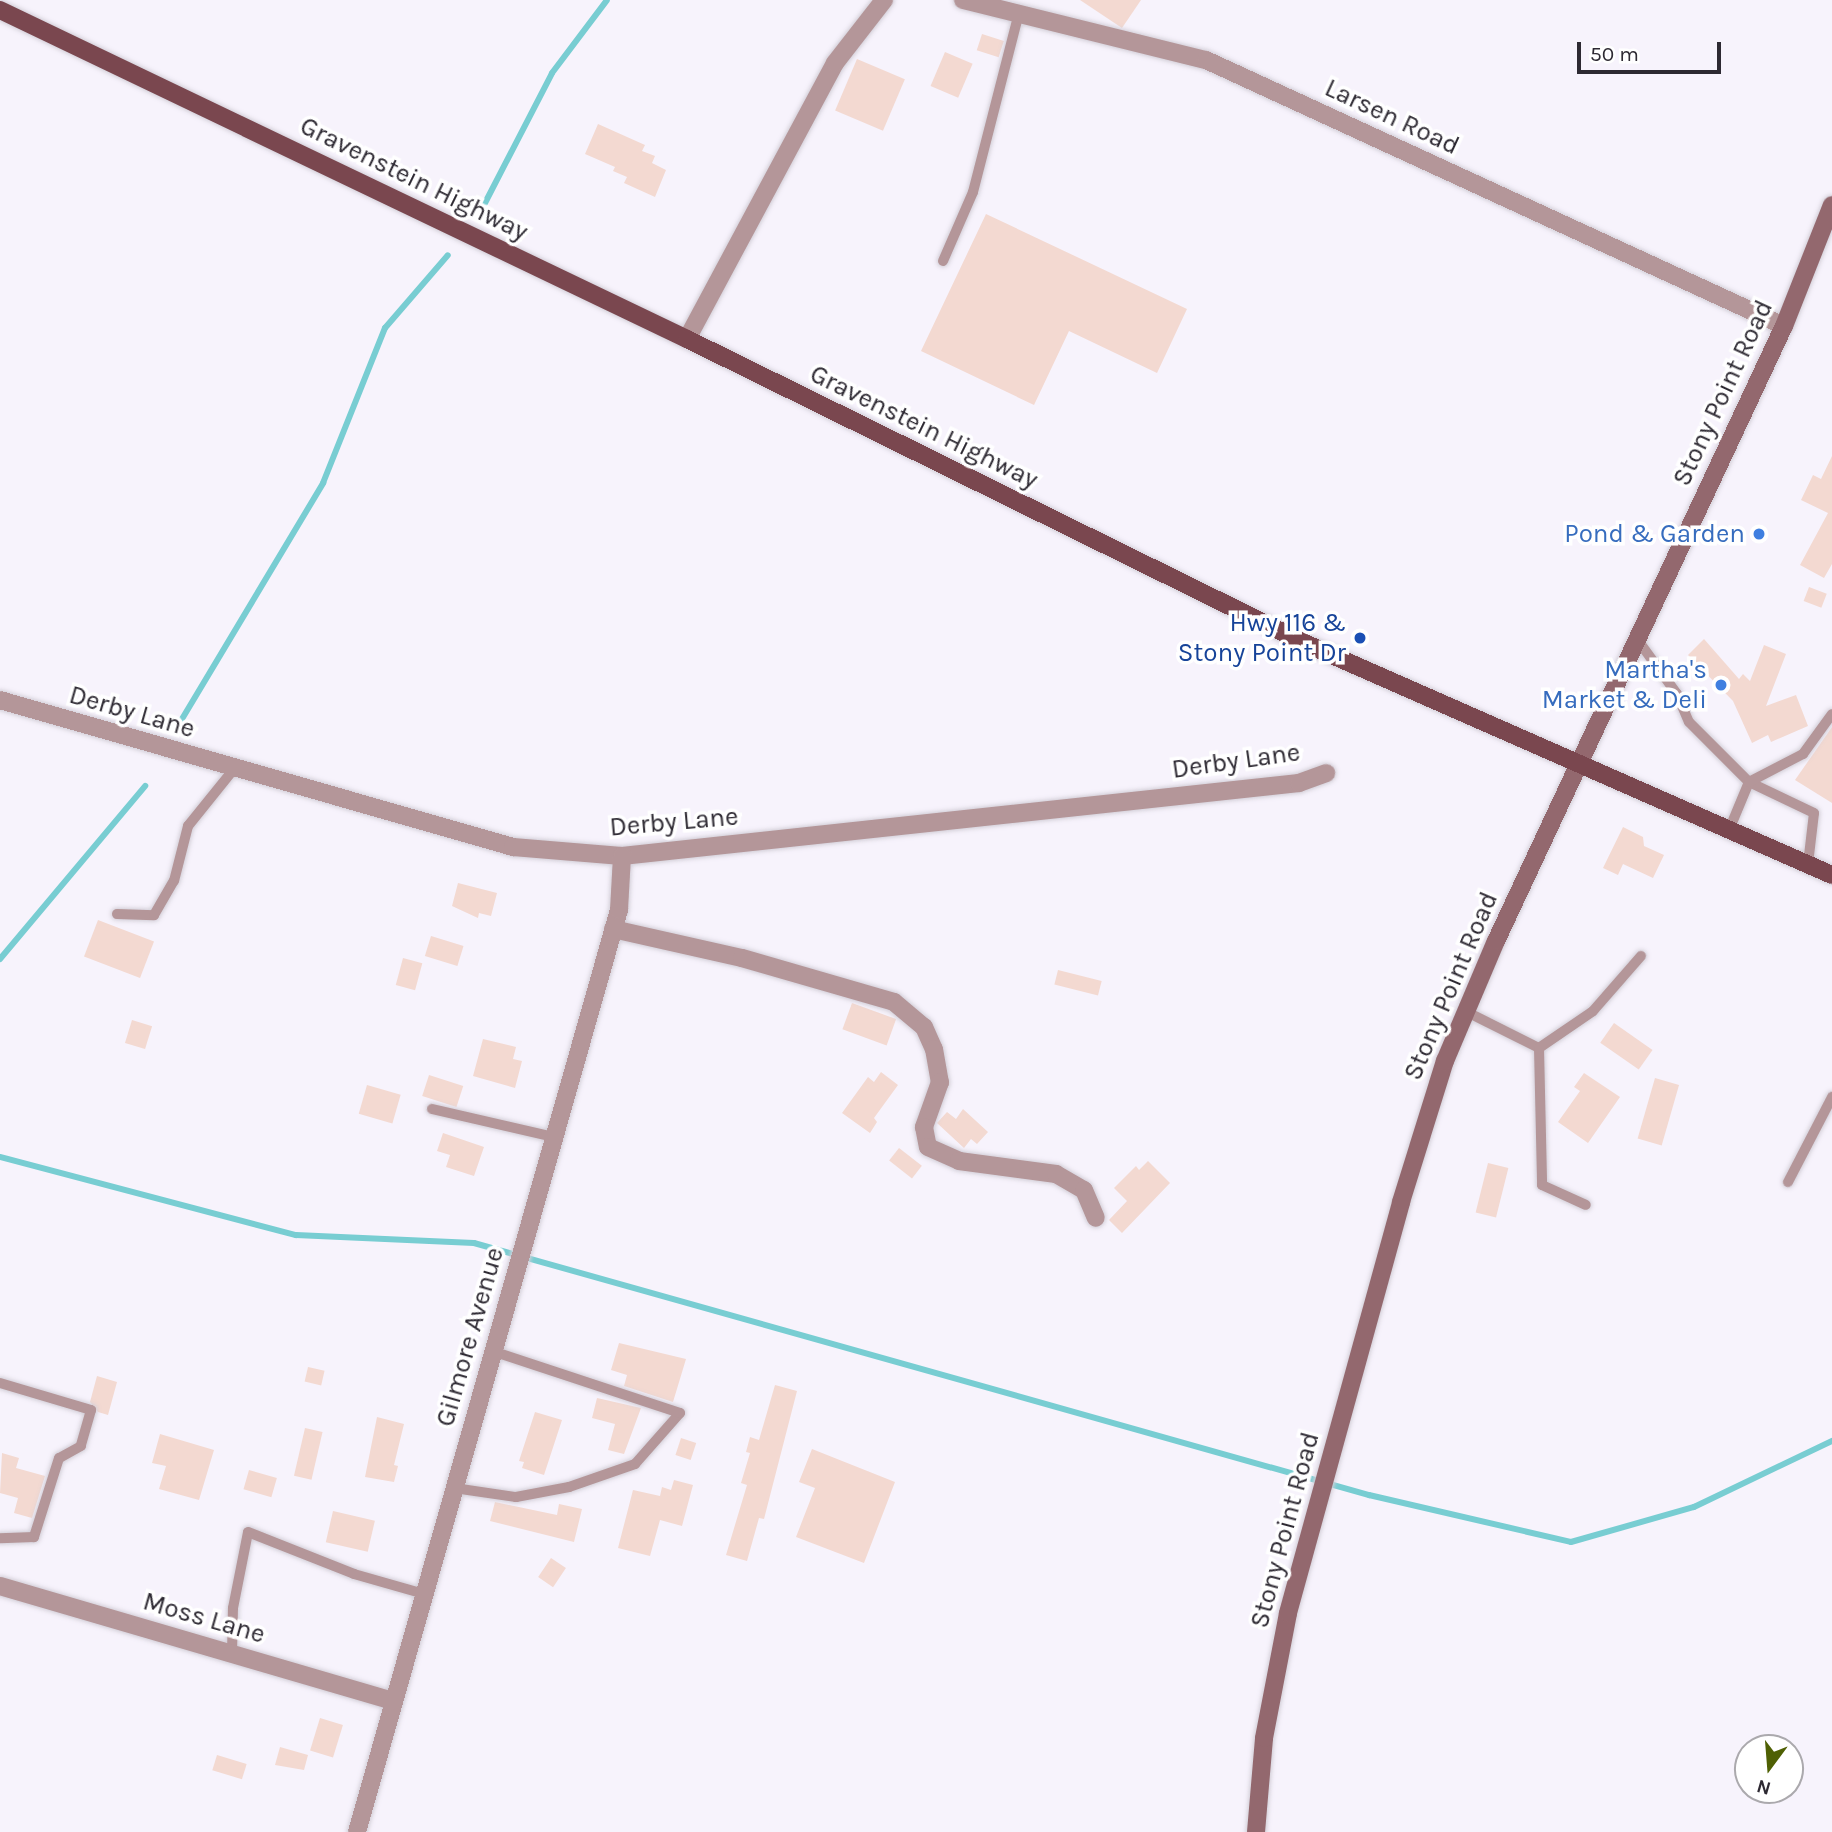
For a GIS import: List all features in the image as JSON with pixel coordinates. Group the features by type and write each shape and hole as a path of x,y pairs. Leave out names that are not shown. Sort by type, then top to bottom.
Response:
{"main road":[{"name":"Gravenstein Highway","path":"0,10 687,339 1309,645 1832,875"},
{"name":"Stony Point Road","path":"1256,1832 1270,1702 1301,1565 1424,1123 1465,1011 1784,326 1832,205"}],"street":[{"path":"687,339 835,63 860,25 884,0"},
{"name":"Larsen Road","path":"963,0 1206,60 1784,326"},
{"name":"Derby Lane","path":"0,700 513,847 622,856 1298,783 1326,773"},
{"name":"Gilmore Avenue","path":"357,1832 613,929 622,856"},
{"path":"613,929 741,958 894,1002 924,1027 934,1049 940,1082 924,1127 928,1147 959,1161 1056,1174 1084,1190 1096,1218"},
{"name":"Moss Lane","path":"0,1586 393,1701"}],"lane":[{"path":"943,261 974,192 1019,13"},
{"path":"1637,639 1677,694 1689,722 1749,782 1814,813 1808,864"},
{"path":"1729,830 1749,782 1803,754 1832,714"},
{"path":"117,915 154,915 174,881 188,826 234,769"},
{"path":"1539,1048 1593,1011 1641,956"},
{"path":"1465,1011 1539,1048"},
{"path":"1539,1048 1542,1185 1586,1205"},
{"path":"1788,1182 1832,1097"},
{"path":"432,1110 554,1137"},
{"path":"454,1488 516,1497 569,1487 635,1464 680,1413 493,1351"},
{"path":"0,1383 91,1410 81,1446 59,1458 34,1537 0,1538"},
{"path":"232,1654 233,1608 248,1532 354,1574 424,1594"}],"building":[{"path":"1080,0 1141,0 1122,28"},
{"path":"982,34 1004,41 999,57 977,50"},
{"path":"945,52 973,64 958,98 931,86"},
{"path":"857,59 905,79 883,131 835,111"},
{"path":"598,124 645,145 642,151 655,156 652,163 666,170 655,197 624,183 627,177 613,171 615,167 585,154"},
{"path":"986,214 1187,309 1157,373 1069,331 1034,405 921,351"},
{"path":"1832,456 1832,564 1824,578 1800,565 1828,513 1801,500 1813,475 1821,479"},
{"path":"1809,587 1827,594 1821,608 1804,601"},
{"path":"1704,639 1739,679 1743,674 1750,681 1764,645 1786,654 1766,706 1796,695 1808,726 1771,742 1768,735 1752,743 1733,701 1688,655"},
{"path":"1832,727 1832,803 1795,780"},
{"path":"1623,827 1643,837 1644,846 1664,855 1653,878 1623,864 1618,875 1603,868"},
{"path":"458,883 497,893 491,916 479,913 478,918 452,906"},
{"path":"98,920 154,942 140,978 84,956"},
{"path":"431,936 464,946 457,966 425,956"},
{"path":"403,958 422,963 415,990 396,985"},
{"path":"1058,970 1102,981 1098,995 1054,985"},
{"path":"852,1003 896,1019 887,1045 842,1029"},
{"path":"132,1020 152,1026 145,1049 125,1043"},
{"path":"1614,1023 1653,1050 1639,1070 1600,1043"},
{"path":"483,1039 516,1047 513,1059 522,1061 515,1088 473,1076"},
{"path":"881,1072 898,1085 874,1118 877,1122 870,1133 842,1113 868,1077 874,1082"},
{"path":"1584,1073 1620,1097 1588,1143 1558,1122 1580,1091 1574,1087"},
{"path":"429,1075 463,1086 456,1107 422,1096"},
{"path":"1655,1078 1679,1085 1662,1145 1638,1139"},
{"path":"367,1085 401,1095 392,1123 359,1114"},
{"path":"963,1109 988,1132 977,1144 971,1139 964,1148 937,1123 947,1112 956,1119"},
{"path":"443,1133 484,1147 474,1176 446,1167 450,1155 437,1151"},
{"path":"899,1148 922,1166 912,1178 889,1161"},
{"path":"1148,1161 1170,1183 1122,1233 1109,1220 1127,1201 1114,1188 1136,1166 1139,1170"},
{"path":"1488,1163 1508,1168 1496,1218 1476,1212"},
{"path":"619,1343 686,1359 673,1402 624,1386 627,1375 611,1370"},
{"path":"308,1367 325,1371 321,1385 305,1382"},
{"path":"97,1376 117,1382 108,1415 98,1412 90,1402"},
{"path":"775,1385 797,1391 764,1519 759,1518 747,1561 726,1555 747,1485 741,1483 750,1453 746,1452 750,1437 759,1440"},
{"path":"597,1398 641,1408 624,1454 608,1450 615,1424 592,1418"},
{"path":"535,1412 562,1420 544,1475 522,1468 524,1462 519,1461"},
{"path":"377,1417 404,1424 394,1465 398,1466 394,1482 365,1477"},
{"path":"305,1428 323,1432 312,1480 294,1476"},
{"path":"160,1434 214,1450 199,1500 159,1489 166,1466 152,1463"},
{"path":"681,1438 696,1443 691,1460 675,1455"},
{"path":"812,1449 895,1482 864,1563 796,1537 815,1488 799,1482"},
{"path":"2,1453 19,1458 16,1468 45,1476 32,1518 14,1513 18,1498 0,1493"},
{"path":"249,1470 277,1478 271,1497 243,1489"},
{"path":"674,1480 693,1485 682,1526 660,1520 650,1556 618,1548 633,1490 660,1496 662,1487 671,1490"},
{"path":"495,1502 557,1515 559,1504 582,1509 574,1542 490,1521"},
{"path":"333,1511 375,1521 368,1552 326,1542"},
{"path":"551,1558 566,1568 553,1587 538,1577"},
{"path":"320,1718 343,1725 333,1758 310,1751"},
{"path":"280,1747 308,1755 304,1770 275,1765"},
{"path":"217,1755 247,1764 242,1779 212,1770"}],"waterway":[{"path":"485,203 552,73 607,0"},
{"path":"179,724 323,483 385,328 448,255"},
{"path":"0,959 145,786"},
{"path":"0,1157 296,1235 474,1243 1369,1495 1571,1542 1694,1507 1832,1441"}],"place":[{"name":"Pond & Garden","path":"1759,534"},
{"name":"Hwy 116 & Stony Point Dr","path":"1360,638"},
{"name":"Martha's Market & Deli","path":"1721,685"}]}
